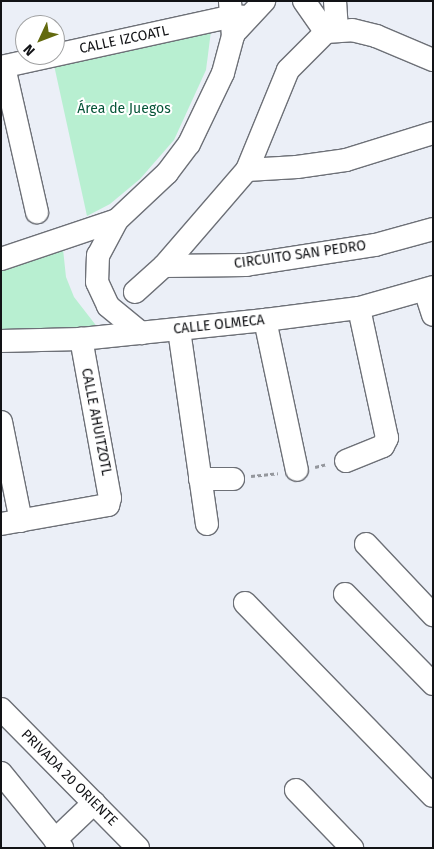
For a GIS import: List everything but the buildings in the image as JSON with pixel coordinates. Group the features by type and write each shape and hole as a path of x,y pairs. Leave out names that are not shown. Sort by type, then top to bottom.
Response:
{"street":[{"path":"141,333 108,306 97,282 98,255 117,220 146,195 189,144 211,105 236,18 264,1"},
{"path":"304,1 332,31 376,36 433,60"},
{"path":"135,292 164,266 247,170 288,70 332,31 335,1"},
{"name":"CALLE IZCOATL","path":"3,67 236,18"},
{"path":"3,67 37,212"},
{"path":"247,170 297,168 346,160 433,133"},
{"path":"1,259 117,220"},
{"name":"CIRCUITO SAN PEDRO","path":"164,266 246,265 375,245 433,229"},
{"path":"429,289 433,315"},
{"name":"CALLE OLMECA","path":"1,341 81,339 264,320 359,308 429,289"},
{"path":"346,461 383,446 387,438 359,308"},
{"path":"264,320 297,470"},
{"path":"179,330 207,524"},
{"name":"CALLE AHUITZOTL","path":"11,522 108,505 110,498 81,339"},
{"path":"1,422 11,522"},
{"path":"200,479 233,479"},
{"path":"366,544 433,615"},
{"path":"346,594 433,684"},
{"path":"245,603 433,796"},
{"name":"PRIVADA 20 ORIENTE","path":"1,709 138,848"},
{"path":"1,773 58,844 94,803"},
{"path":"296,790 352,848"}],"green space":[{"name":"Área de Juegos","path":"211,31 206,70 174,140 140,179 110,204 87,216 54,65 65,65 65,63"},
{"path":"63,249 66,277 74,297 98,328 1,336 1,267"}]}
